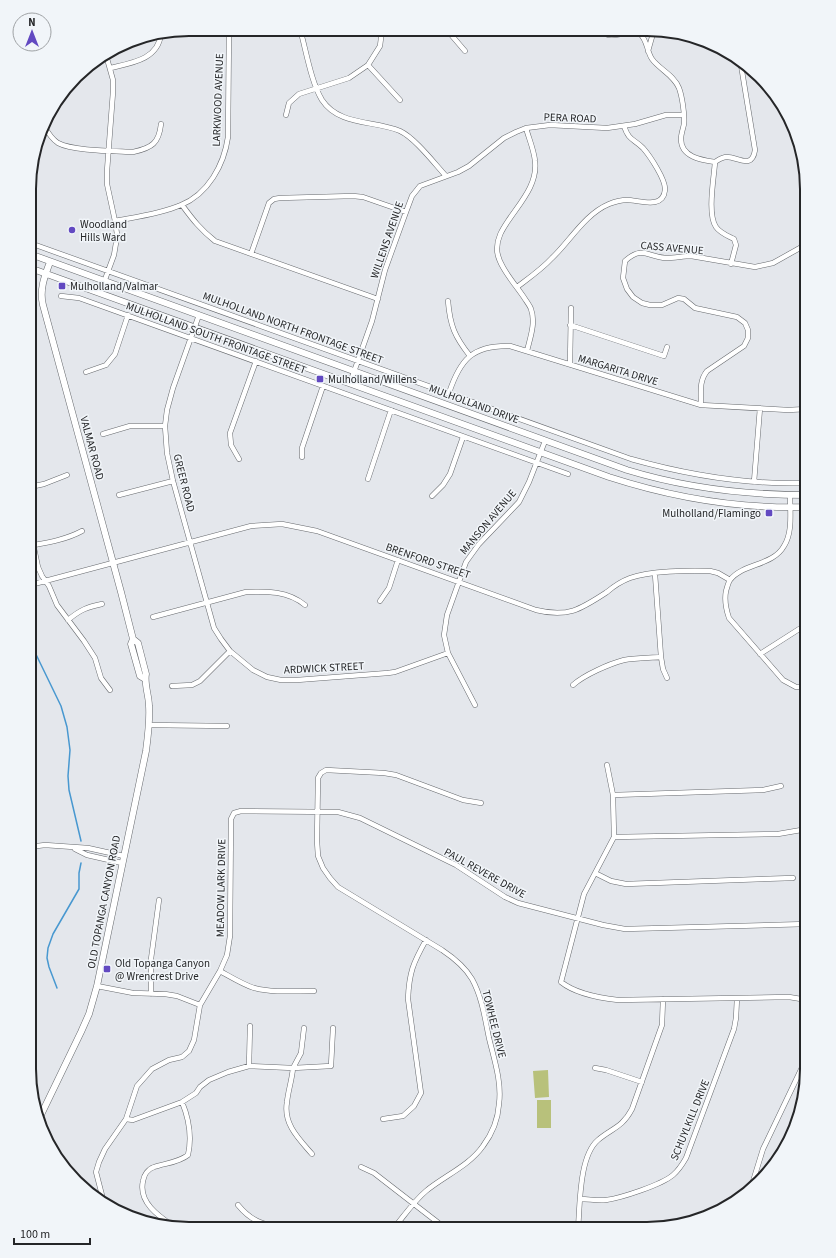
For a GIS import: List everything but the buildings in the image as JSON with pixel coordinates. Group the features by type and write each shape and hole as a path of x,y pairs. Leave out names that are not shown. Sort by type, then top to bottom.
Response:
{"main road":[{"name":"MULHOLLAND DRIVE","path":"36,256 614,466 668,481 727,491 800,495"},
{"name":"VALMAR ROAD","path":"50,262 42,292 42,305 133,639 131,644 140,676 145,679"},
{"name":"MULHOLLAND DRIVE","path":"36,270 609,477 666,494 725,504 800,507"},
{"name":"OLD TOPANGA CANYON ROAD","path":"42,1112 89,1014 98,986 146,751 149,725 149,701 145,679"}],"street":[{"name":"LARKWOOD AVENUE","path":"115,222 168,210 182,205 206,186 215,175 226,151 228,138 229,36"},
{"path":"302,36 316,88 323,100 333,112 346,118 389,127 401,132 413,140 446,176"},
{"path":"286,115 290,103 299,94 349,78 368,65 380,46 381,36"},
{"path":"452,36 465,51"},
{"path":"642,36 652,60 675,82 678,87 681,96 684,124 681,141 687,154 692,156 715,162 724,157 746,161 751,159 754,154 755,150 742,69"},
{"path":"648,51 652,36"},
{"path":"110,68 141,60 149,56 156,48 159,39"},
{"path":"100,294 109,271 117,234 107,184 114,92 107,59"},
{"path":"368,65 400,100"},
{"name":"PERA ROAD","path":"446,176 469,166 504,138 526,128 550,125 603,128 624,126 666,115 683,115"},
{"path":"47,132 57,142 68,146 133,152 143,150 152,145 160,136 161,124"},
{"path":"517,287 552,259 598,210 610,204 626,200 652,203 659,201 664,196 665,184 662,176 643,148 630,139 626,134 624,126"},
{"path":"526,128 533,151 535,172 527,192 501,231 497,250 498,258 503,267 531,308 533,325 527,351"},
{"path":"715,162 712,218 716,227 721,232 734,239 736,246 731,264 755,267 773,263 800,248"},
{"name":"WILLENS AVENUE","path":"350,383 372,321 385,270 412,196 420,186 446,176"},
{"path":"251,254 269,203 280,198 363,197 406,212"},
{"path":"182,205 202,231 216,241 378,299"},
{"name":"MULHOLLAND NORTH FRONTAGE STREET","path":"36,245 631,459 658,467 699,475 754,482 800,483"},
{"name":"CASS AVENUE","path":"701,405 701,382 704,374 707,370 744,346 748,338 748,330 745,323 737,317 695,308 684,299 678,298 662,305 642,303 633,297 627,289 624,278 624,265 625,261 633,254 643,252 656,257 667,258 691,256 731,264"},
{"name":"MULHOLLAND SOUTH FRONTAGE STREET","path":"61,296 78,298 568,474"},
{"path":"448,301 449,317 454,333 470,356"},
{"path":"570,364 571,308"},
{"name":"GREER ROAD","path":"199,315 169,402 165,426 167,454 173,481 214,628 230,651"},
{"path":"86,372 106,365 115,354 128,316"},
{"path":"570,325 664,356 667,347"},
{"name":"MARGARITA DRIVE","path":"449,393 457,371 470,356 484,348 510,346 701,405 800,410"},
{"path":"239,459 231,445 230,433 256,361"},
{"path":"302,458 302,448 323,386"},
{"path":"754,482 760,408"},
{"path":"368,479 391,410"},
{"path":"103,434 130,426 165,426"},
{"path":"432,496 443,485 450,474 463,437"},
{"name":"MANSON AVENUE","path":"475,705 448,653 444,635 447,615 466,562 472,552 519,502 546,441"},
{"path":"36,486 67,475"},
{"path":"119,495 173,481"},
{"path":"790,495 790,529 788,538 780,553 773,558 740,572 730,580 725,596 729,618 783,680 796,687 800,687"},
{"name":"BRENFORD STREET","path":"36,584 250,526 282,524 317,531 536,610 550,613 569,612 584,607 621,582 640,575 710,571 718,573 730,580"},
{"path":"36,545 54,542 82,531"},
{"path":"36,556 38,567 52,592 57,605 95,658 101,678 110,690"},
{"path":"380,601 389,588 398,560"},
{"path":"655,574 663,669 667,678"},
{"path":"153,617 246,592 262,591 279,593 296,598 305,605"},
{"path":"68,620 88,606 102,604"},
{"path":"760,654 800,628"},
{"path":"172,686 192,685 200,681 230,651"},
{"name":"ARDWICK STREET","path":"230,651 253,670 267,677 281,680 388,674 448,653"},
{"path":"573,685 581,678 618,662 662,657"},
{"path":"149,725 227,726"},
{"path":"607,765 612,795 614,837 584,894 561,982 586,994 618,1000 789,997 800,999"},
{"name":"TOWHEE DRIVE","path":"399,1222 424,1192 472,1158 483,1146 494,1127 500,1103 498,1078 481,1001 475,986 466,971 456,960 426,940 338,887 323,868 318,856 318,778 321,773 326,770 384,773 396,775 463,800 481,803"},
{"path":"612,795 763,790 781,786"},
{"name":"PAUL REVERE DRIVE","path":"234,813 241,811 338,812 360,818 456,865 505,897 518,903 603,926 625,929 800,924"},
{"name":"MEADOW LARK DRIVE","path":"102,1194 96,1172 99,1162 105,1149 126,1119 137,1086 152,1069 160,1064 182,1057 189,1051 194,1040 200,1005 220,971 227,955 230,936 231,820 234,813"},
{"path":"614,837 778,834 800,830"},
{"path":"36,846 44,845 88,848 124,856"},
{"path":"73,848 87,855 122,863"},
{"path":"595,873 611,881 626,884 793,878"},
{"path":"150,994 151,959 159,900"},
{"path":"383,1119 403,1116 414,1106 421,1093 408,999 408,988 413,965 426,940"},
{"path":"220,971 237,981 259,989 276,991 314,991"},
{"path":"98,986 122,992 177,996 200,1005"},
{"name":"SCHUYLKILL DRIVE","path":"581,1199 599,1200 618,1197 660,1183 672,1176 680,1168 686,1158 734,1029 737,998"},
{"path":"579,1222 583,1173 586,1158 591,1148 598,1140 620,1126 632,1109 662,1025 663,999"},
{"path":"249,1066 250,1026"},
{"path":"304,1028 301,1053 293,1068 286,1104 291,1128 312,1154"},
{"path":"126,1119 133,1120 182,1102 196,1093 208,1080 249,1066 293,1068 331,1066 333,1028"},
{"path":"595,1068 606,1070 642,1082"},
{"path":"754,1178 763,1149 800,1072"},
{"path":"166,1220 148,1206 144,1199 142,1184 147,1171 152,1167 184,1159 188,1155 188,1117 182,1102"},
{"path":"361,1167 374,1173 437,1222"},
{"path":"238,1205 245,1214 260,1222"}],"green space":[{"path":"548,1070 549,1097 535,1098 533,1071"},
{"path":"537,1100 551,1100 551,1128 537,1128"}],"waterway":[{"path":"36,654 61,706 67,727 70,750 68,776 69,790 81,841"},
{"path":"57,988 49,967 47,958 48,948 53,934 79,889 79,873 81,863"}],"place":[{"name":"Woodland Hills Ward","path":"72,230"},
{"name":"Mulholland/Valmar","path":"62,286"},
{"name":"Mulholland/Willens","path":"320,379"},
{"name":"Mulholland/Flamingo","path":"769,513"},
{"name":"Old Topanga Canyon @ Wrencrest Drive","path":"107,969"}]}
